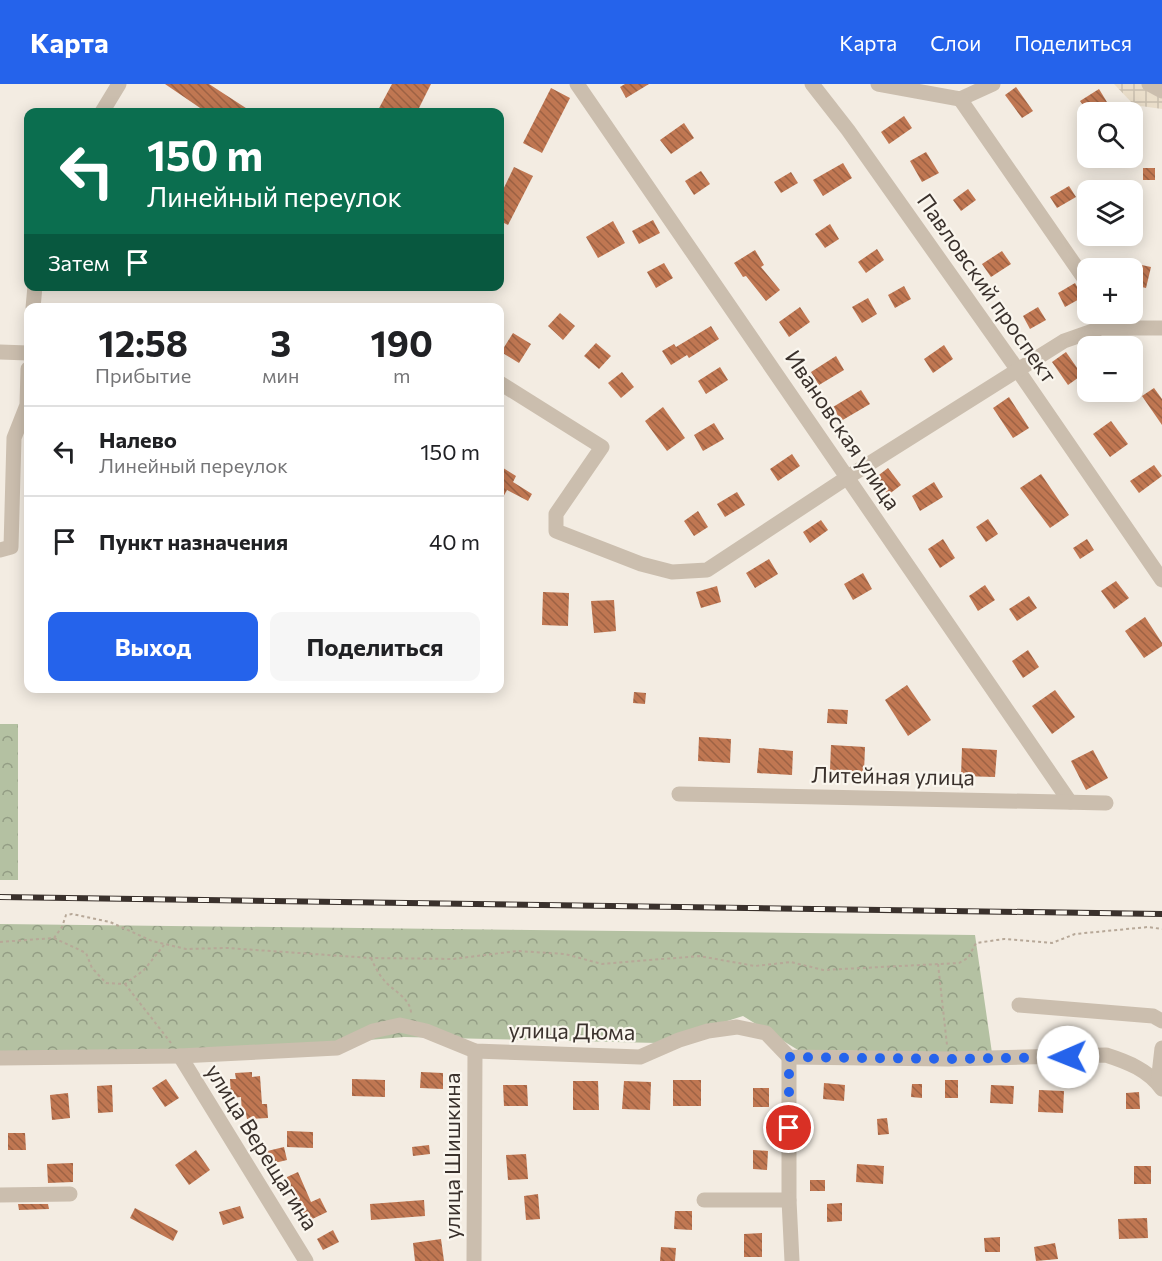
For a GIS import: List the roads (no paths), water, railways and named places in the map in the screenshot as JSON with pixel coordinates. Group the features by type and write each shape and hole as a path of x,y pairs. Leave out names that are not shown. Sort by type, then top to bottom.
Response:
{"street":[{"path":"104,108 119,84"},
{"name":"Ивановская улица","path":"577,84 1070,802"},
{"name":"Павловский проспект","path":"812,84 848,130 1017,369 1162,580"},
{"path":"878,84 958,98 993,84"},
{"path":"945,84 958,98 1077,268"},
{"path":"1149,84 1162,91"},
{"path":"504,386 602,447 556,514 556,531 662,570 672,572 707,570 848,477 1064,340 1101,328 1162,328"},
{"path":"0,352 24,353"},
{"path":"0,550 11,547 14,438 24,413"},
{"name":"Литейная улица","path":"679,794 1106,803"},
{"path":"1019,1005 1153,1016 1162,1021"},
{"name":"улица Дюма","path":"0,1058 180,1056 338,1048 373,1031 400,1025 426,1030 475,1051 640,1057 679,1040 708,1031 736,1027 766,1033 789,1057"},
{"path":"1160,1086 1162,1048"},
{"name":"улица Шишкина","path":"474,1261 475,1051"},
{"path":"792,1261 789,1200 789,1057 948,1059 1106,1055 1130,1063 1151,1076 1160,1086"},
{"name":"улица Верещагина","path":"180,1056 306,1261"},
{"path":"0,1195 70,1194"},
{"path":"704,1200 789,1200"}],"railway":[{"path":"0,897 1162,914"}]}
